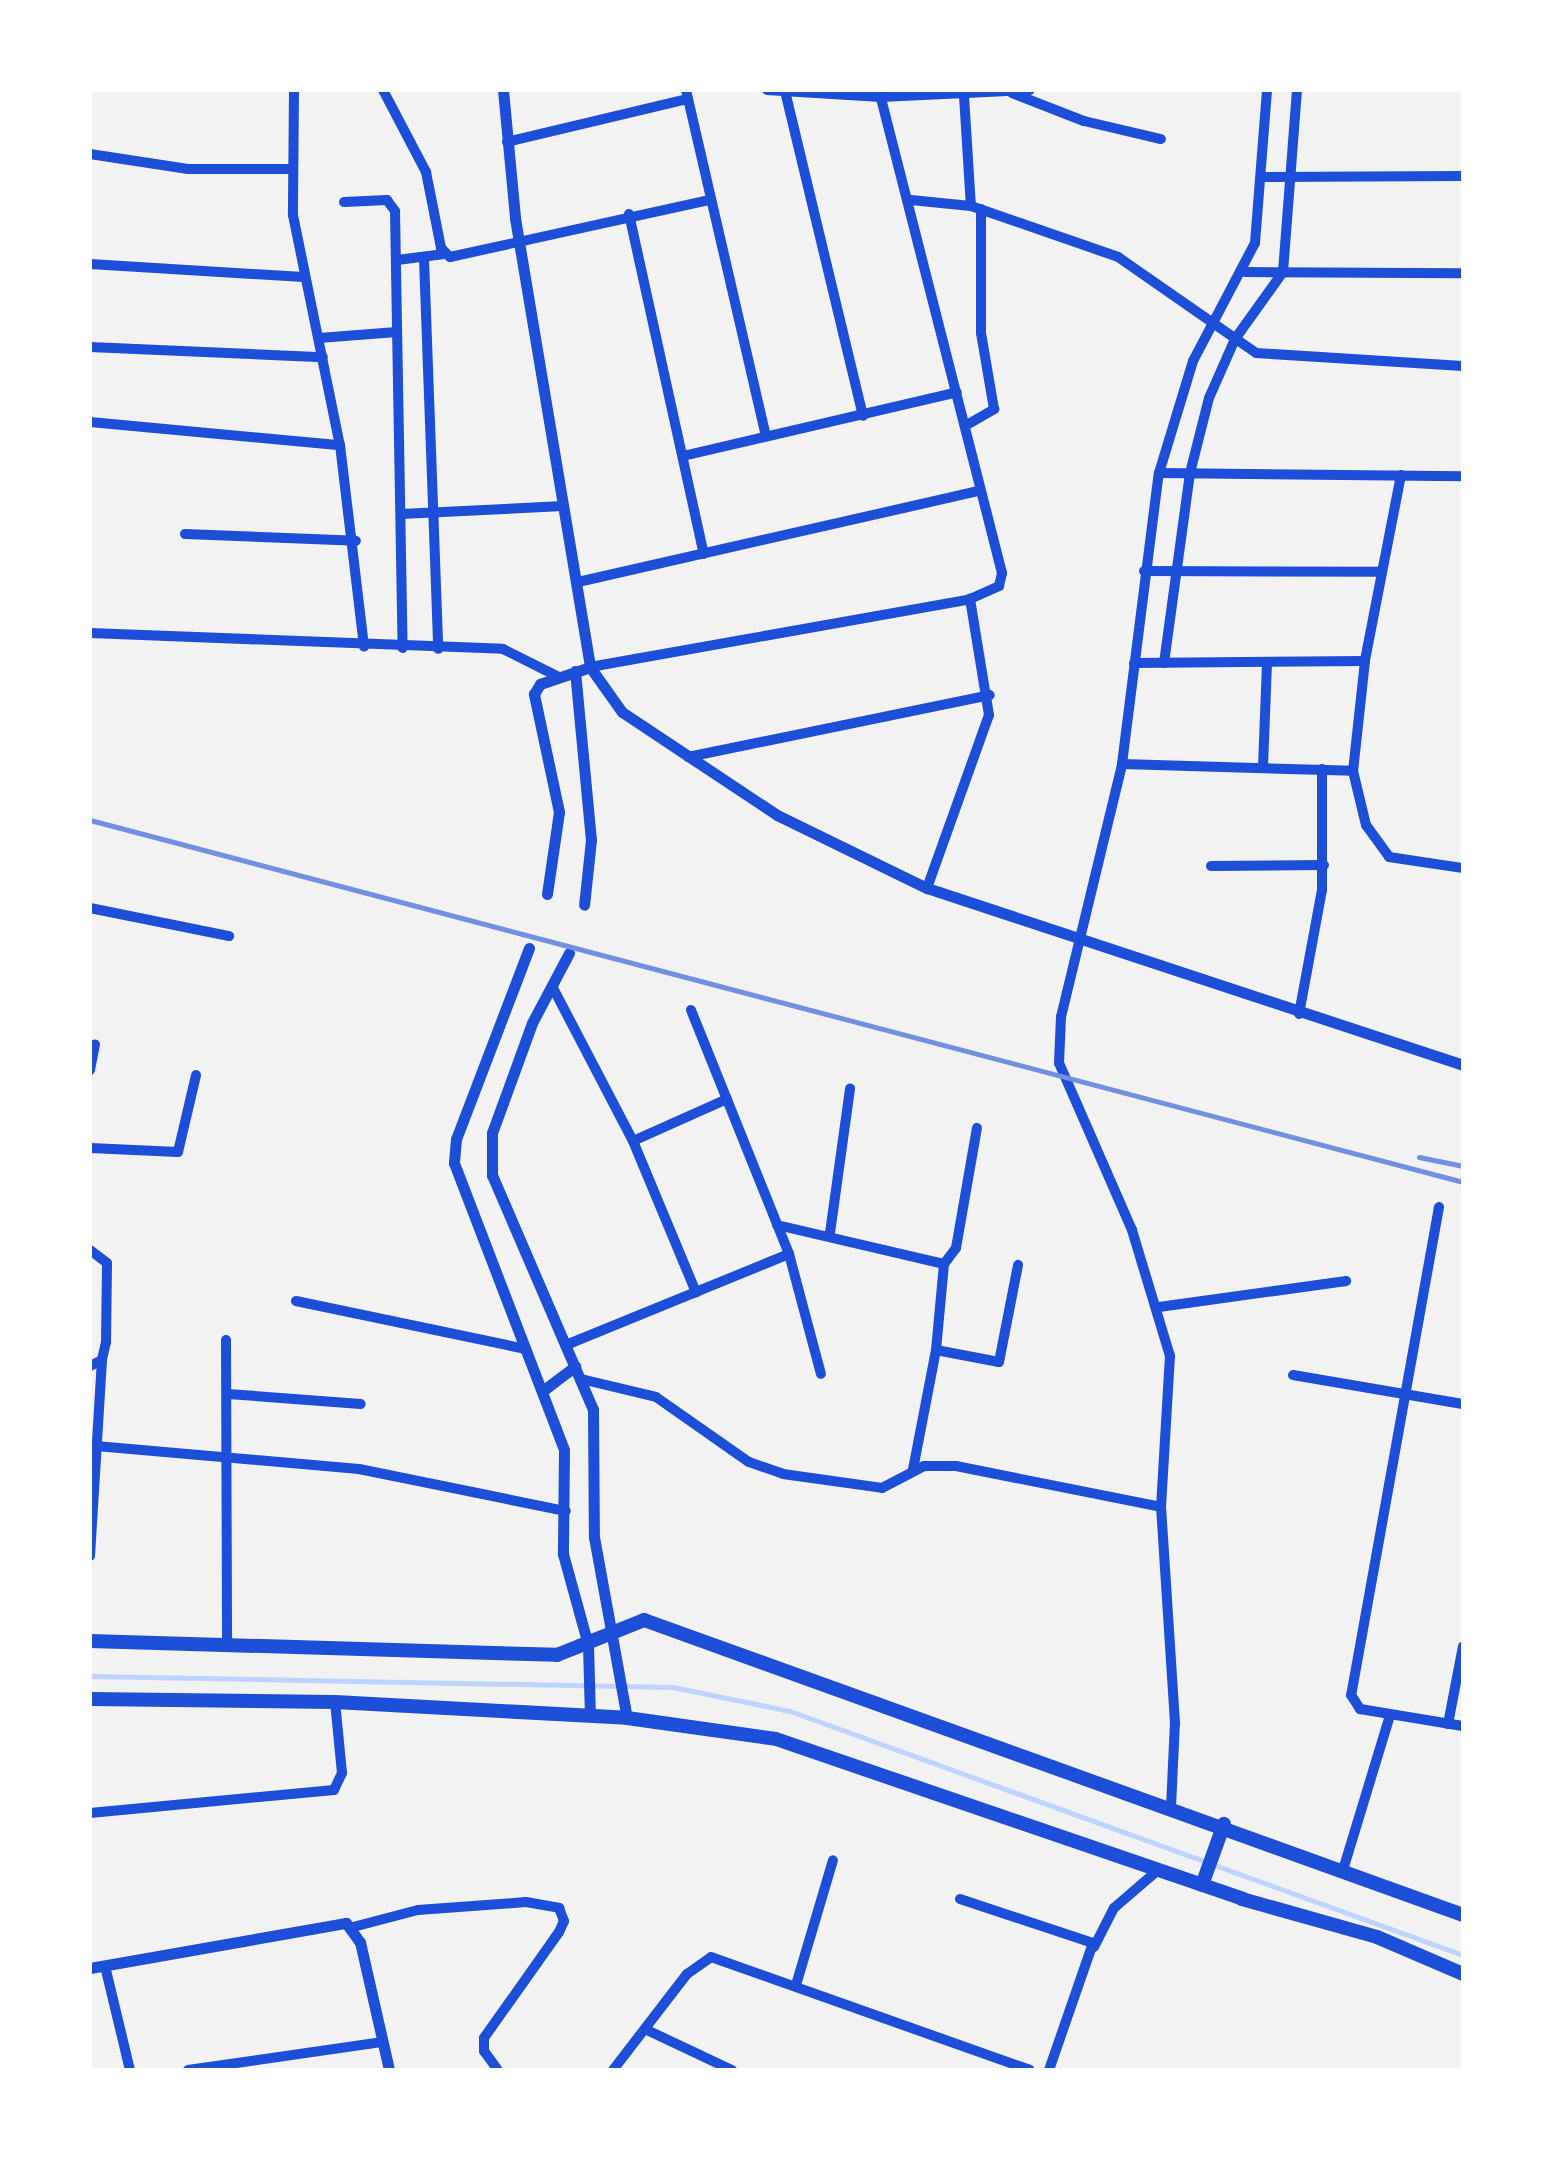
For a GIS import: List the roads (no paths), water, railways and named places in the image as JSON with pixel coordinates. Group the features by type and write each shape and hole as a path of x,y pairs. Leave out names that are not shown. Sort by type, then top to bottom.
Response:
{"main road":[{"path":"90,1641 557,1655 644,1620 757,1666 1171,1806 1221,1831 1343,1870 1463,1915"},
{"path":"90,1699 335,1702 627,1718 776,1739 1158,1870 1205,1878 1377,1938 1463,1974"},
{"path":"1205,1878 1221,1831"}],"street":[{"path":"294,90 288,169 304,278 323,357 356,541 364,647"},
{"path":"383,90 426,172 444,254"},
{"path":"502,90 519,243 590,667 622,712 791,823 927,888 1075,940 1166,965 1298,1015 1463,1065"},
{"path":"767,90 881,98 1030,90"},
{"path":"1171,1806 1174,1723 1161,1507 1171,1379 1159,1306 1058,1063 1075,940 1122,764 1140,663 1148,571 1178,400 1216,322 1254,272 1269,177 1267,90"},
{"path":"1164,664 1171,572 1209,398 1233,338 1283,272 1297,90"},
{"path":"785,92 864,416"},
{"path":"1011,93 1084,121 1162,139"},
{"path":"508,142 687,94 766,436"},
{"path":"964,96 976,208 982,332 994,409 965,426"},
{"path":"547,894 559,812 533,702 540,684 590,667 970,599 999,586 1002,573 911,200 881,98"},
{"path":"90,154 188,170 288,169"},
{"path":"1269,177 1463,176"},
{"path":"397,260 444,254 464,259 629,214 710,200"},
{"path":"911,200 976,208 1118,258 1216,322 1233,338 1266,355 1463,366"},
{"path":"344,202 391,202 397,260 403,648"},
{"path":"629,214 704,554"},
{"path":"424,258 438,649"},
{"path":"90,265 304,278"},
{"path":"1254,272 1463,273"},
{"path":"319,338 397,332"},
{"path":"90,347 323,357"},
{"path":"683,456 958,392"},
{"path":"90,422 340,444"},
{"path":"1167,473 1463,476"},
{"path":"1401,475 1364,661 1353,770 1366,825 1390,857 1463,868"},
{"path":"578,582 980,491"},
{"path":"401,514 434,516 564,506"},
{"path":"185,534 356,541"},
{"path":"1148,571 1381,572"},
{"path":"927,888 984,734 990,695 970,599"},
{"path":"90,633 502,650 559,677"},
{"path":"1140,663 1364,661"},
{"path":"1263,767 1267,662"},
{"path":"575,671 591,840 584,905"},
{"path":"688,757 990,695"},
{"path":"1122,764 1353,770"},
{"path":"1298,1015 1324,866 1322,769"},
{"path":"1211,866 1324,866"},
{"path":"90,908 229,936"},
{"path":"529,948 456,1139 454,1163 526,1350 545,1389 564,1450 565,1570 588,1645 590,1716"},
{"path":"570,953 552,986 492,1132 492,1175 581,1378 598,1437 594,1537 614,1629 627,1718"},
{"path":"552,986 633,1142 696,1292"},
{"path":"691,1010 789,1254 821,1374"},
{"path":"90,1070 96,1044"},
{"path":"90,1148 178,1152 196,1075"},
{"path":"830,1233 850,1088"},
{"path":"633,1142 727,1099"},
{"path":"913,1470 936,1350 944,1264 956,1248 978,1128"},
{"path":"1439,1207 1351,1695 1355,1708 1463,1726"},
{"path":"778,1225 830,1233 944,1264"},
{"path":"90,1250 107,1263 90,1556"},
{"path":"566,1345 789,1254"},
{"path":"936,1350 999,1362 1018,1265"},
{"path":"1159,1306 1346,1281"},
{"path":"296,1301 526,1350"},
{"path":"226,1340 231,1458 227,1643"},
{"path":"90,1366 102,1360"},
{"path":"545,1389 575,1366"},
{"path":"1293,1375 1463,1404"},
{"path":"581,1378 656,1397 771,1471 882,1488 913,1470 956,1466 1161,1507"},
{"path":"228,1394 362,1404"},
{"path":"96,1446 393,1474 566,1511"},
{"path":"1448,1724 1463,1646"},
{"path":"90,1813 334,1790 342,1772 335,1702"},
{"path":"1343,1870 1390,1715"},
{"path":"796,1985 832,1860"},
{"path":"1048,2070 1094,1948 1114,1908 1158,1870"},
{"path":"960,1899 1087,1938 1094,1948"},
{"path":"90,1968 330,1923 353,1927 398,1912 526,1902 559,1908 564,1921 559,1932 484,2038 484,2050 498,2070"},
{"path":"353,1927 389,2070"},
{"path":"613,2070 650,2030 702,1960 730,1961 992,2065 1030,2070"},
{"path":"105,1966 130,2070"},
{"path":"650,2030 732,2070"},
{"path":"188,2070 383,2042"},
{"path":"280,2057 282,2070"}],"waterway":[{"path":"90,1676 673,1687 790,1711 1463,1955"}],"railway":[{"path":"90,820 1463,1182"},
{"path":"1419,1157 1463,1166"}]}
